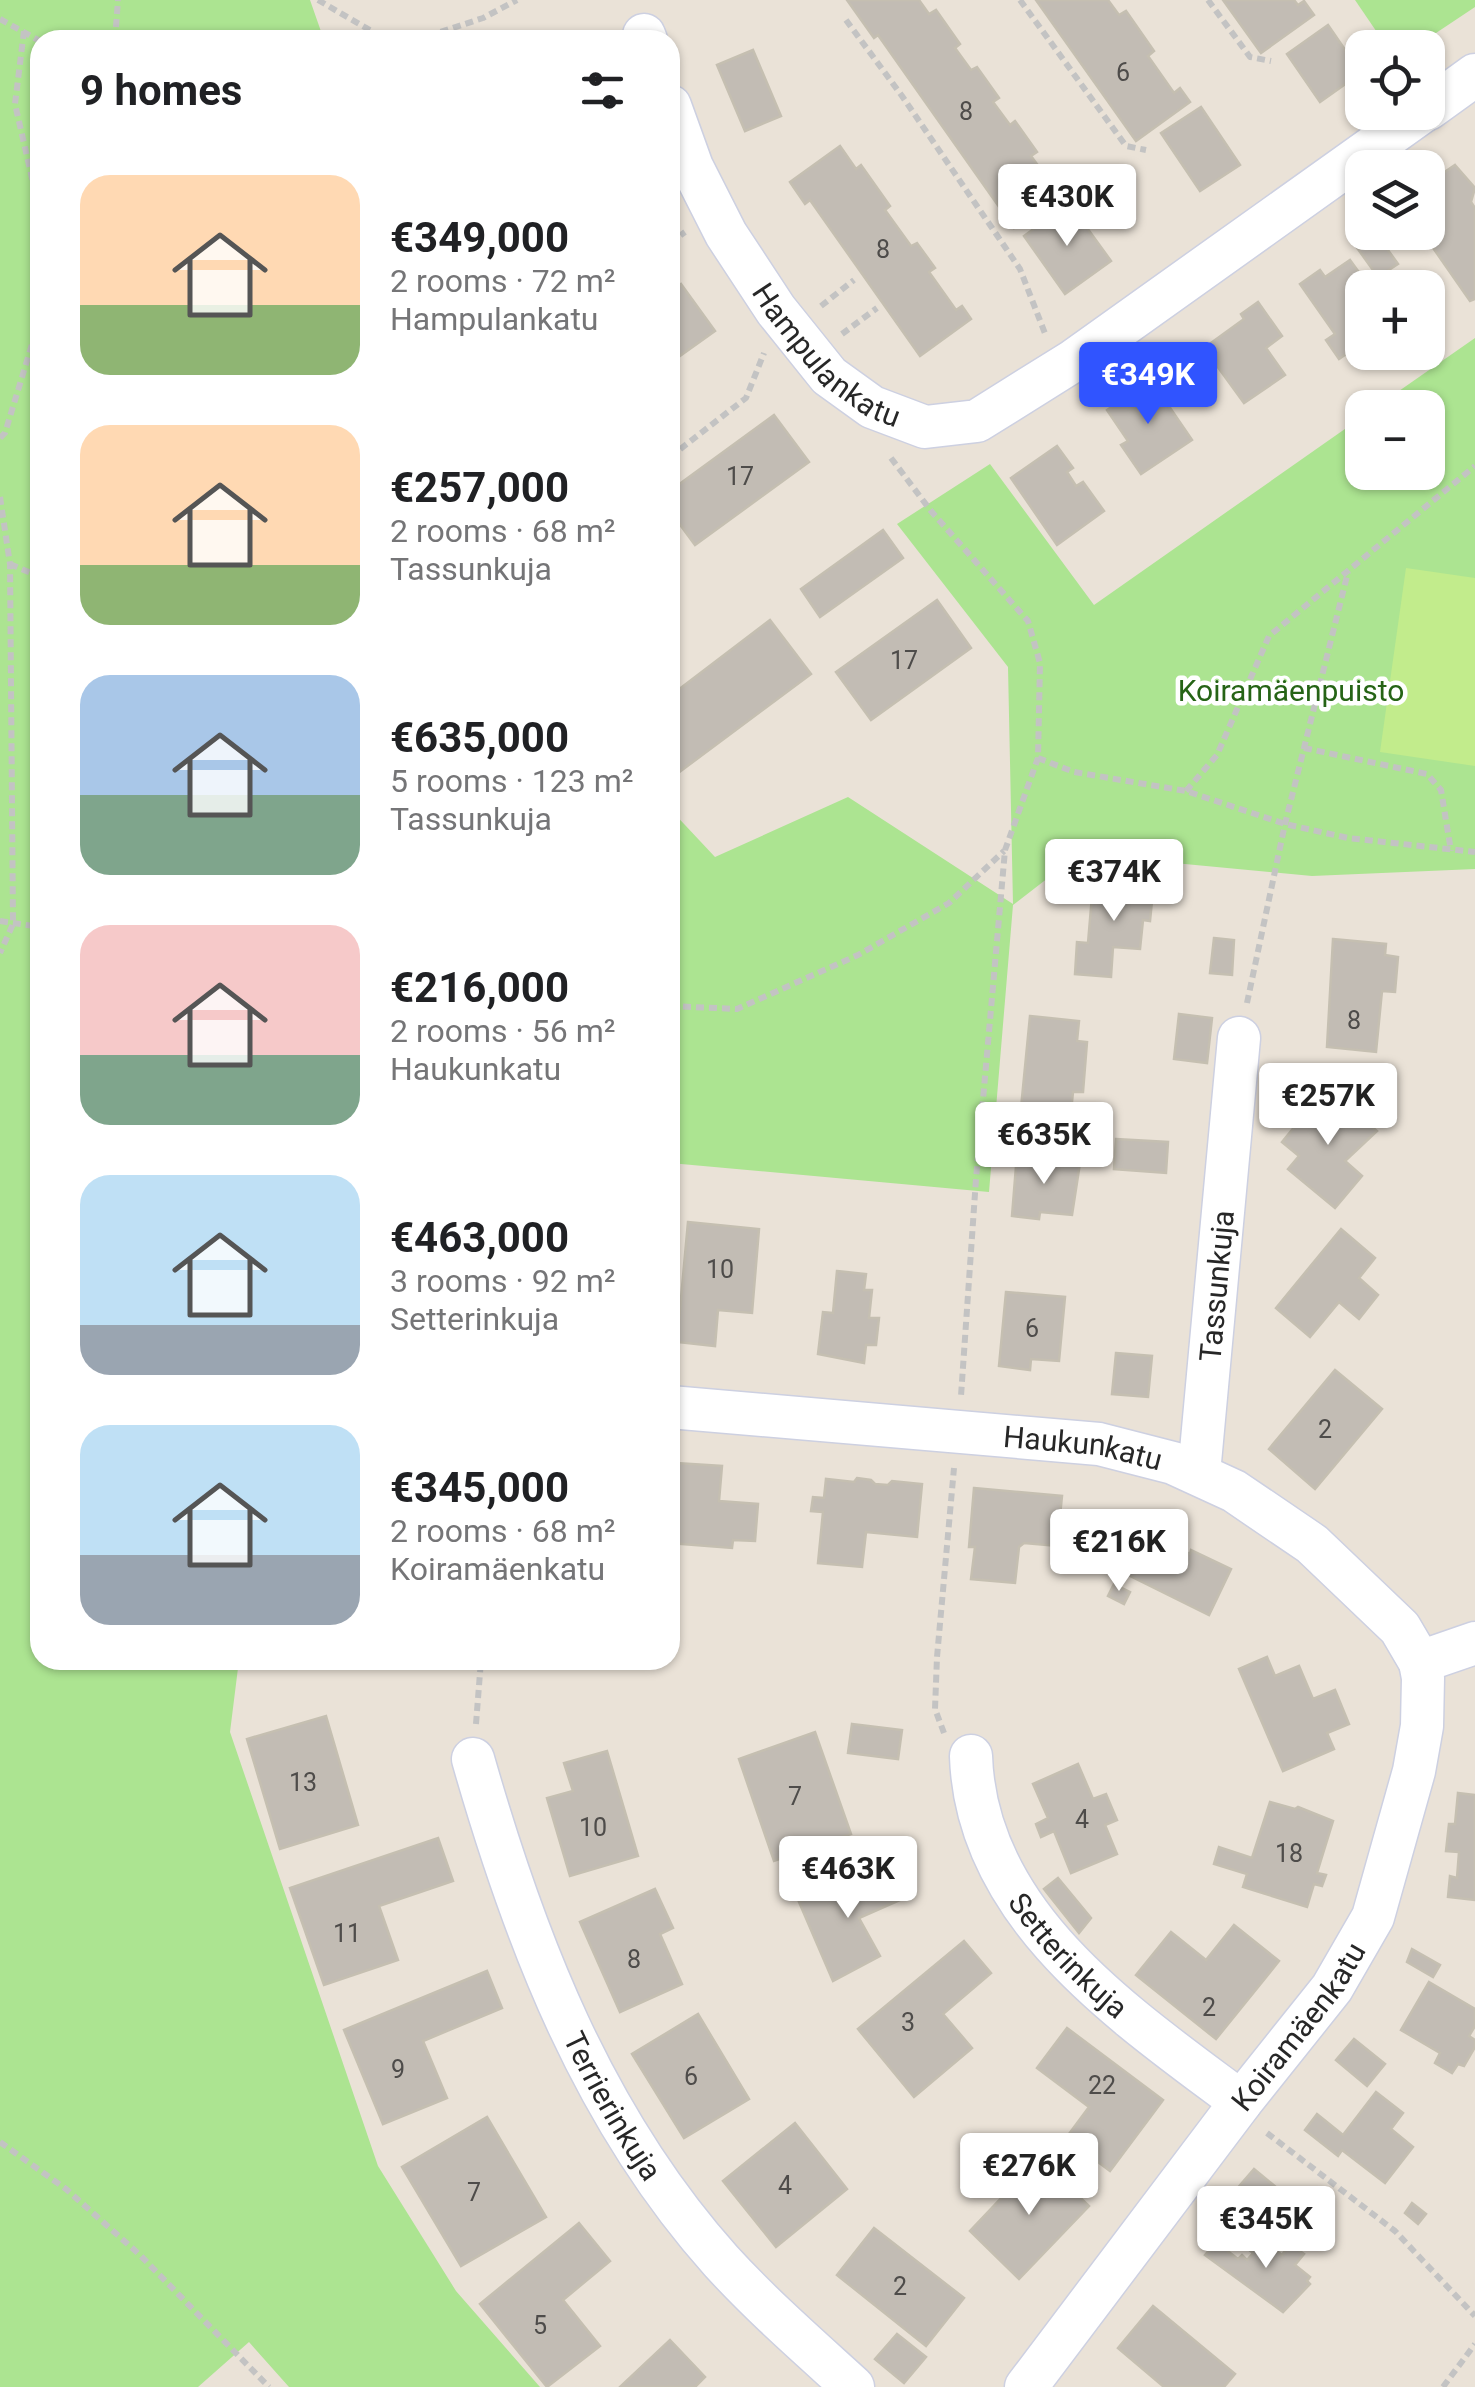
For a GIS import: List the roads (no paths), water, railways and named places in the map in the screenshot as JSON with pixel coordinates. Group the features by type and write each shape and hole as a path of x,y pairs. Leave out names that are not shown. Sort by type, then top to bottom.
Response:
{"street":[{"name":"Hampulankatu","path":"1445,96 1475,74"},
{"name":"Hampulankatu","path":"680,134 726,234 796,314 828,376 872,407 925,427 977,421 1060,370 1397,130"},
{"name":"Tassunkuja","path":"1199,1473 1239,1038"},
{"name":"Haukunkatu","path":"680,1408 1099,1444 1199,1473 1272,1515 1312,1544 1400,1628 1420,1662"},
{"path":"1420,1662 1475,1643"},
{"name":"Koiramäenkatu","path":"1026,2387 1332,1988 1373,1917 1414,1771 1422,1726 1424,1678 1420,1662"},
{"name":"Setterinkuja","path":"971,1756 972,1787 984,1828 1020,1902 1088,1981 1239,2105"},
{"name":"Terrierinkuja","path":"473,1759 498,1849 552,1994 590,2074 623,2129 718,2258 766,2308 854,2387"}],"park label":[{"name":"Koiramäenpuisto","path":"1291,690"}]}
